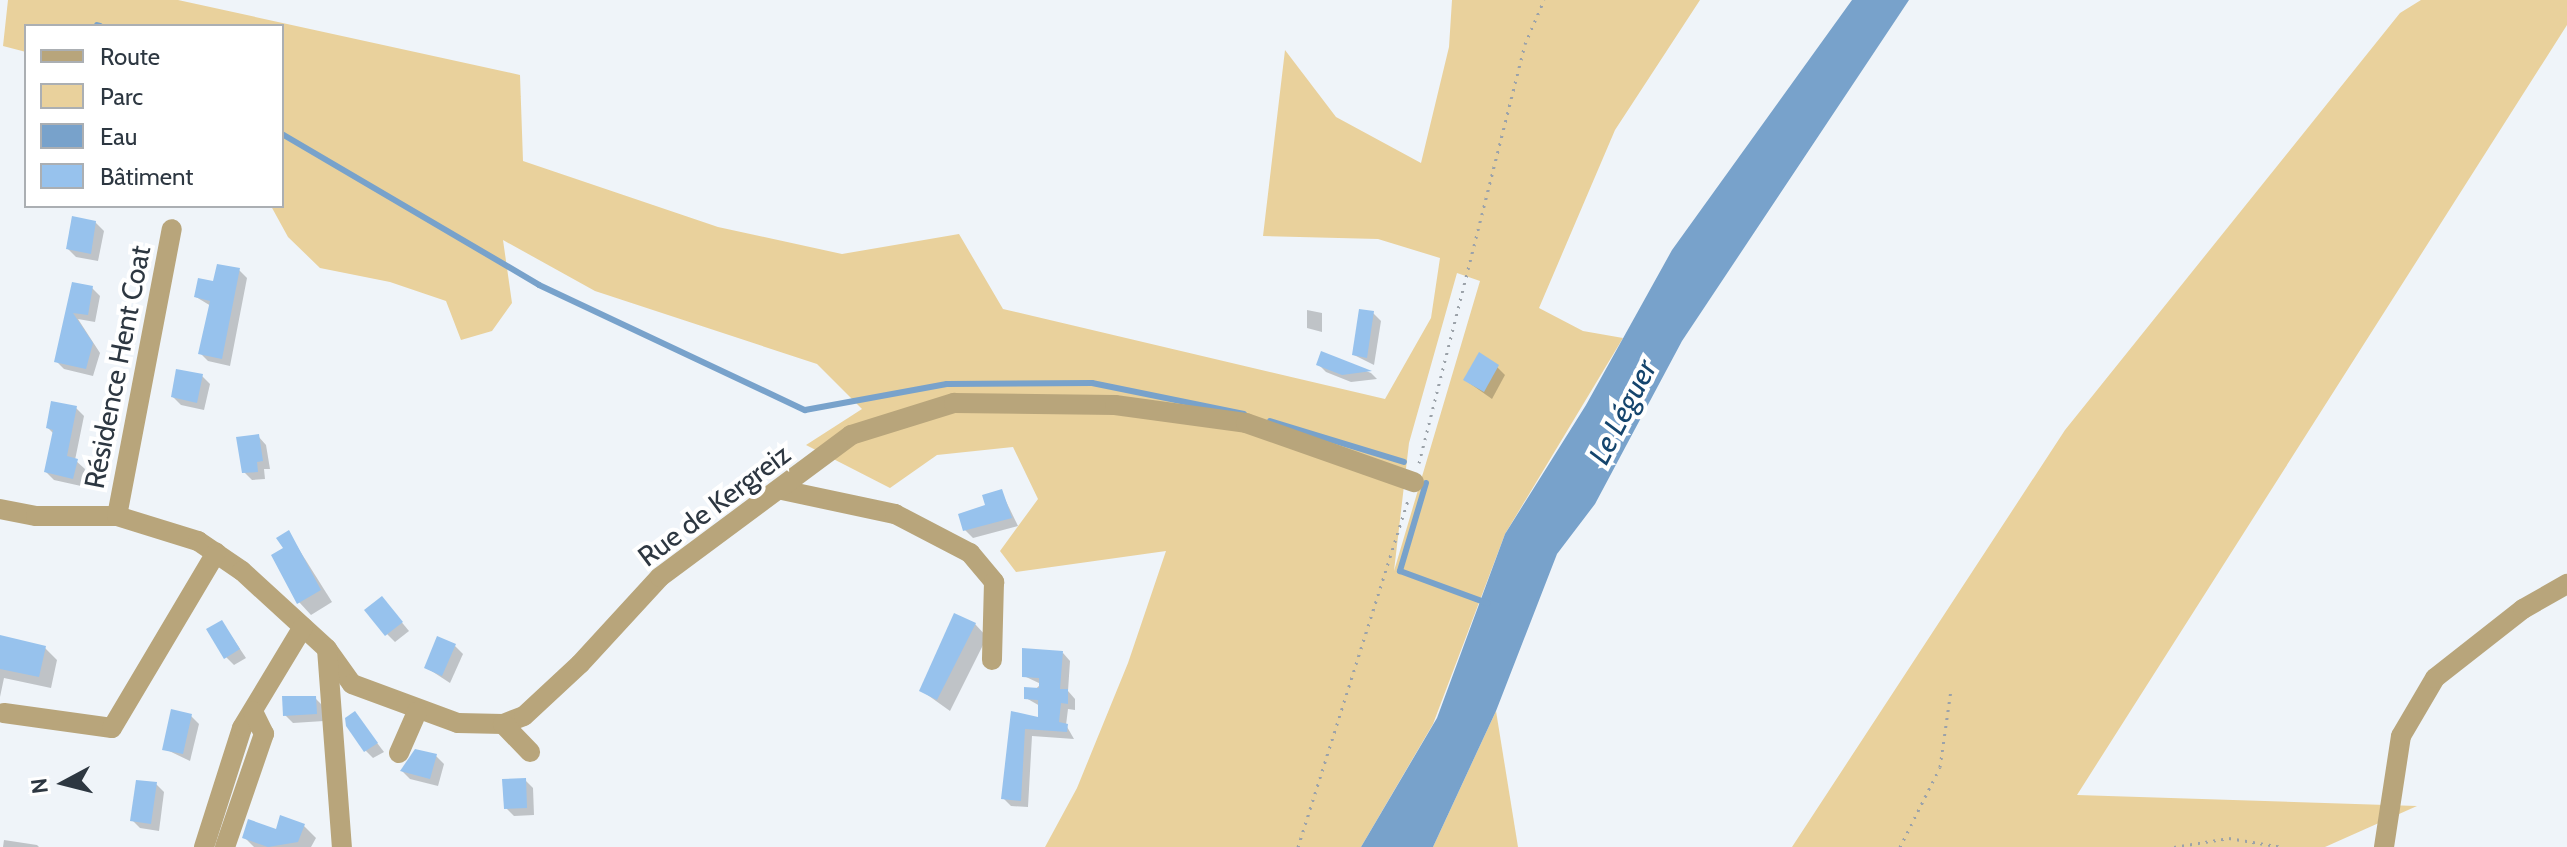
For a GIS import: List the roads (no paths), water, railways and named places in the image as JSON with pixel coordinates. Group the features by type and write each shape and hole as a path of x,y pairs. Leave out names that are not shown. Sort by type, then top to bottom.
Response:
{"street":[{"name":"Résidence Hent Coat","path":"117,516 172,229"},
{"name":"Rue de Kergreiz","path":"503,724 524,716 580,664 660,577 782,490 851,435 954,403 1115,405 1246,423 1414,482"},
{"path":"782,490 895,514 970,553 994,582 992,660"},
{"path":"0,509 36,516 117,516 198,541 327,649 352,684 417,712 458,723 503,724 530,752"},
{"path":"4,713 112,728 216,553"},
{"path":"2384,847 2401,736 2435,678 2523,609 2567,584"},
{"path":"204,847 242,728 303,627"},
{"path":"327,649 342,847"},
{"path":"225,847 264,734 253,711"},
{"path":"399,753 417,712"}],"water":[{"name":"Le Léguer","path":"1852,0 1909,0 1682,341 1595,504 1557,554 1496,711 1433,847 1361,847 1437,718 1505,534 1586,405 1672,250"}],"waterway":[{"path":"284,135 539,285 805,410 947,384 1092,383 1244,414"},
{"path":"1270,421 1404,462"},
{"path":"1426,483 1400,571 1487,603"}]}
